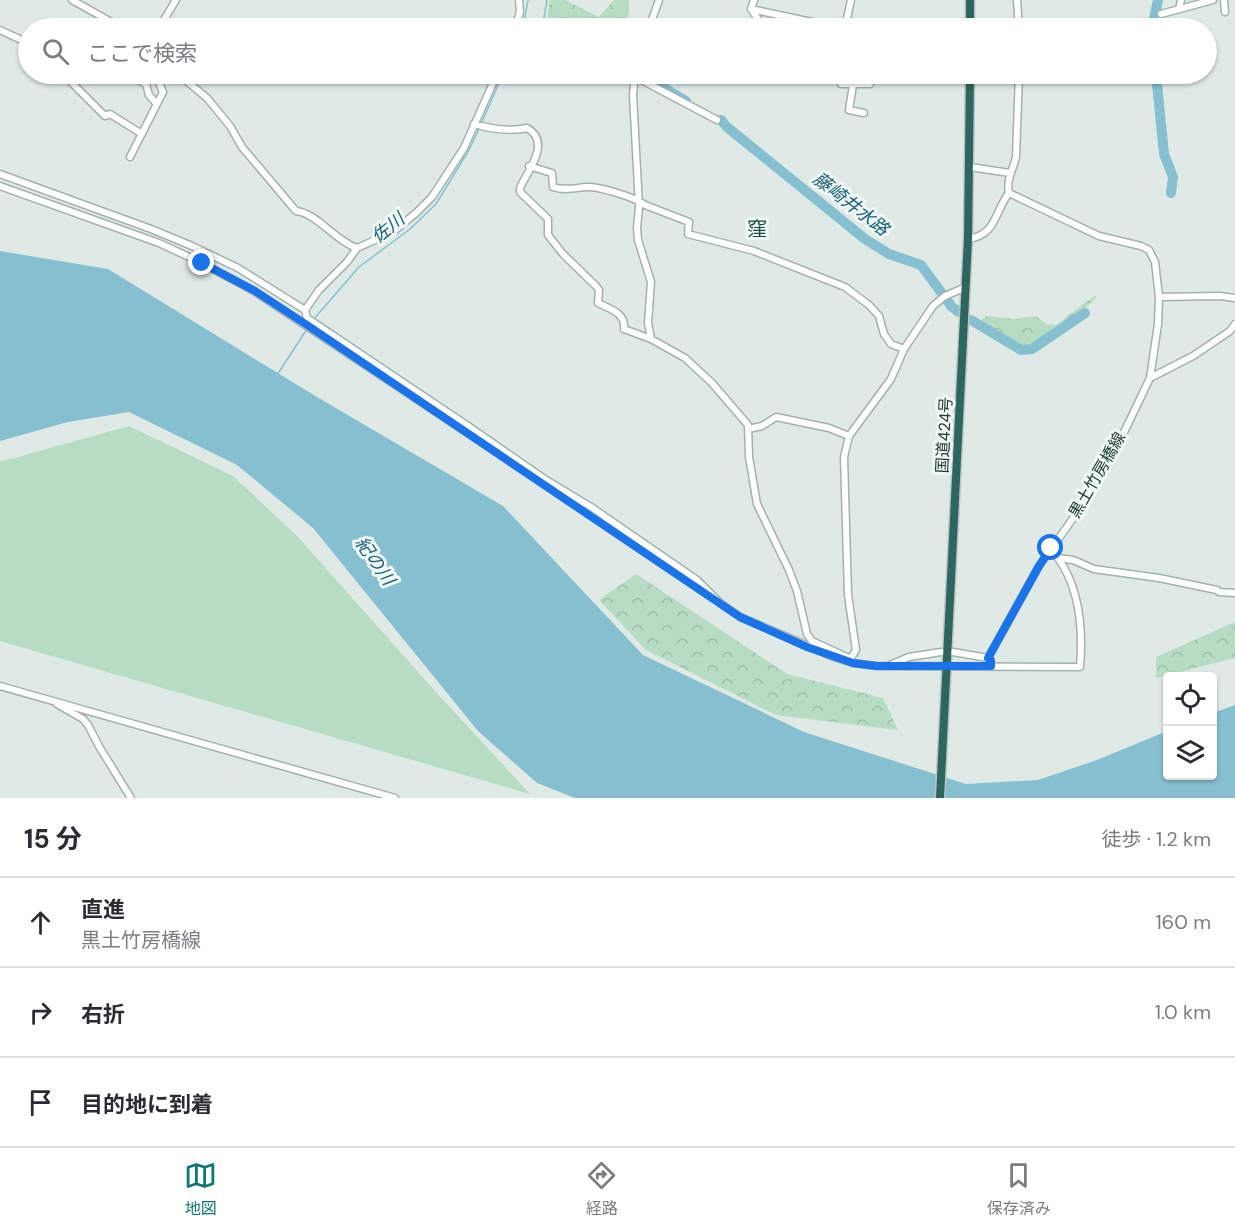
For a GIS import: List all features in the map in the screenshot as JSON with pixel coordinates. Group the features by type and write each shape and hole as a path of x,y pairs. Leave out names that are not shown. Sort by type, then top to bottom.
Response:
{"highway":[{"path":"970,0 970,18"},
{"name":"国道424号","path":"940,798 966,287 970,84"}],"street":[{"path":"72,0 104,18"},
{"path":"165,18 176,0"},
{"path":"518,18 519,0"},
{"path":"653,18 659,0"},
{"path":"751,9 754,0"},
{"path":"847,18 850,0"},
{"path":"1017,0 1018,18"},
{"path":"1179,9 1181,0"},
{"path":"1161,14 1213,0"},
{"path":"1224,0 1225,12"},
{"path":"751,9 793,18"},
{"path":"751,9 757,18"},
{"path":"0,30 18,38"},
{"path":"73,84 105,116 110,114 142,134"},
{"path":"146,84 149,95 156,103"},
{"path":"130,157 163,92 159,84"},
{"path":"190,84 207,98 230,126 242,147 296,211 304,212 345,244 357,248"},
{"path":"305,320 305,310 319,290 357,248 393,232 432,197 464,148 493,84"},
{"path":"634,84 638,240 651,282 648,323 651,339"},
{"path":"651,84 717,120"},
{"path":"841,84 870,84"},
{"path":"968,239 979,237 991,227 1009,194 1010,173 1014,168 1016,157 1019,84"},
{"path":"853,85 849,110 864,113"},
{"path":"475,124 514,131 530,129 537,138 538,150 529,166 520,192 548,219 548,235 563,254 599,290 598,303 622,316 625,321 624,328 651,339 685,358 748,424 749,457 757,504 789,570 797,591 807,634 812,641 863,664"},
{"path":"529,166 552,173 553,187 573,190 584,187 597,188 638,200 645,205 689,222 688,234 754,251 845,287 869,305 879,316 884,334 891,344 904,349"},
{"path":"970,167 1010,173"},
{"path":"0,174 192,246 238,268 305,310"},
{"path":"0,186 159,243 255,291 305,320 543,478 591,507 697,580 720,603 740,617 807,647 843,660 890,666 1080,668 1082,638 1077,601 1064,566 1051,548"},
{"name":"黒土竹房橋線","path":"988,658 1039,566 1079,510 1116,449 1150,378 1153,369 1159,297 1155,262 1149,250 1099,236 1009,194"},
{"path":"850,658 856,650 848,596 844,457 849,436 891,379 904,349 933,306 943,297 966,287"},
{"path":"1159,297 1220,296 1235,298"},
{"path":"1150,378 1193,356 1230,331 1235,324"},
{"path":"748,429 762,426 776,417 829,428 849,436"},
{"path":"1058,558 1073,560 1094,569 1159,578 1219,592 1235,593"},
{"path":"890,666 909,657 941,652"},
{"path":"953,652 988,658 991,660 991,666"},
{"path":"0,686 395,798"},
{"path":"51,700 83,719 88,725 131,798"}],"green space":[{"path":"550,0 565,0 599,17 614,0 629,0 627,18 549,18"},
{"path":"1094,296 1097,297 1060,328 1027,346 1014,344 979,322 986,316 1015,319 1036,316 1046,324 1056,325"},
{"path":"129,426 233,476 297,536 530,794 0,641 0,462"},
{"path":"636,574 787,674 883,698 898,730 776,715 646,650 599,600"},
{"path":"1235,622 1235,658 1180,672 1163,672 1163,676 1156,678 1156,657"}],"water":[{"name":"紀の川","path":"0,251 108,269 317,397 503,506 643,655 804,732 966,784 1038,780 1097,760 1163,733 1163,780 1217,780 1217,712 1235,705 1235,798 575,798 537,783 478,731 313,528 237,465 129,412 68,422 0,441"}],"waterway":[{"name":"佐川","path":"525,18 528,0"},
{"path":"544,18 547,0"},
{"name":"藤崎井水路","path":"1154,18 1158,0"},
{"name":"佐川","path":"482,122 499,84"},
{"name":"藤崎井水路","path":"657,84 686,101"},
{"name":"藤崎井水路","path":"1157,84 1164,154 1173,177 1171,193"},
{"name":"藤崎井水路","path":"721,120 865,239 889,254 921,265 952,307 959,312"},
{"name":"佐川","path":"313,320 359,267 410,229 436,204 469,150 480,127"},
{"name":"藤崎井水路","path":"971,320 1021,350 1032,349 1085,313"},
{"name":"佐川","path":"277,375 307,329"}],"district":[{"name":"窪","path":"757,229"}],"route":[{"path":"202,263 255,291 304,323 740,617 834,657 853,663 876,666 991,666 991,660 988,658 1051,548"}]}
